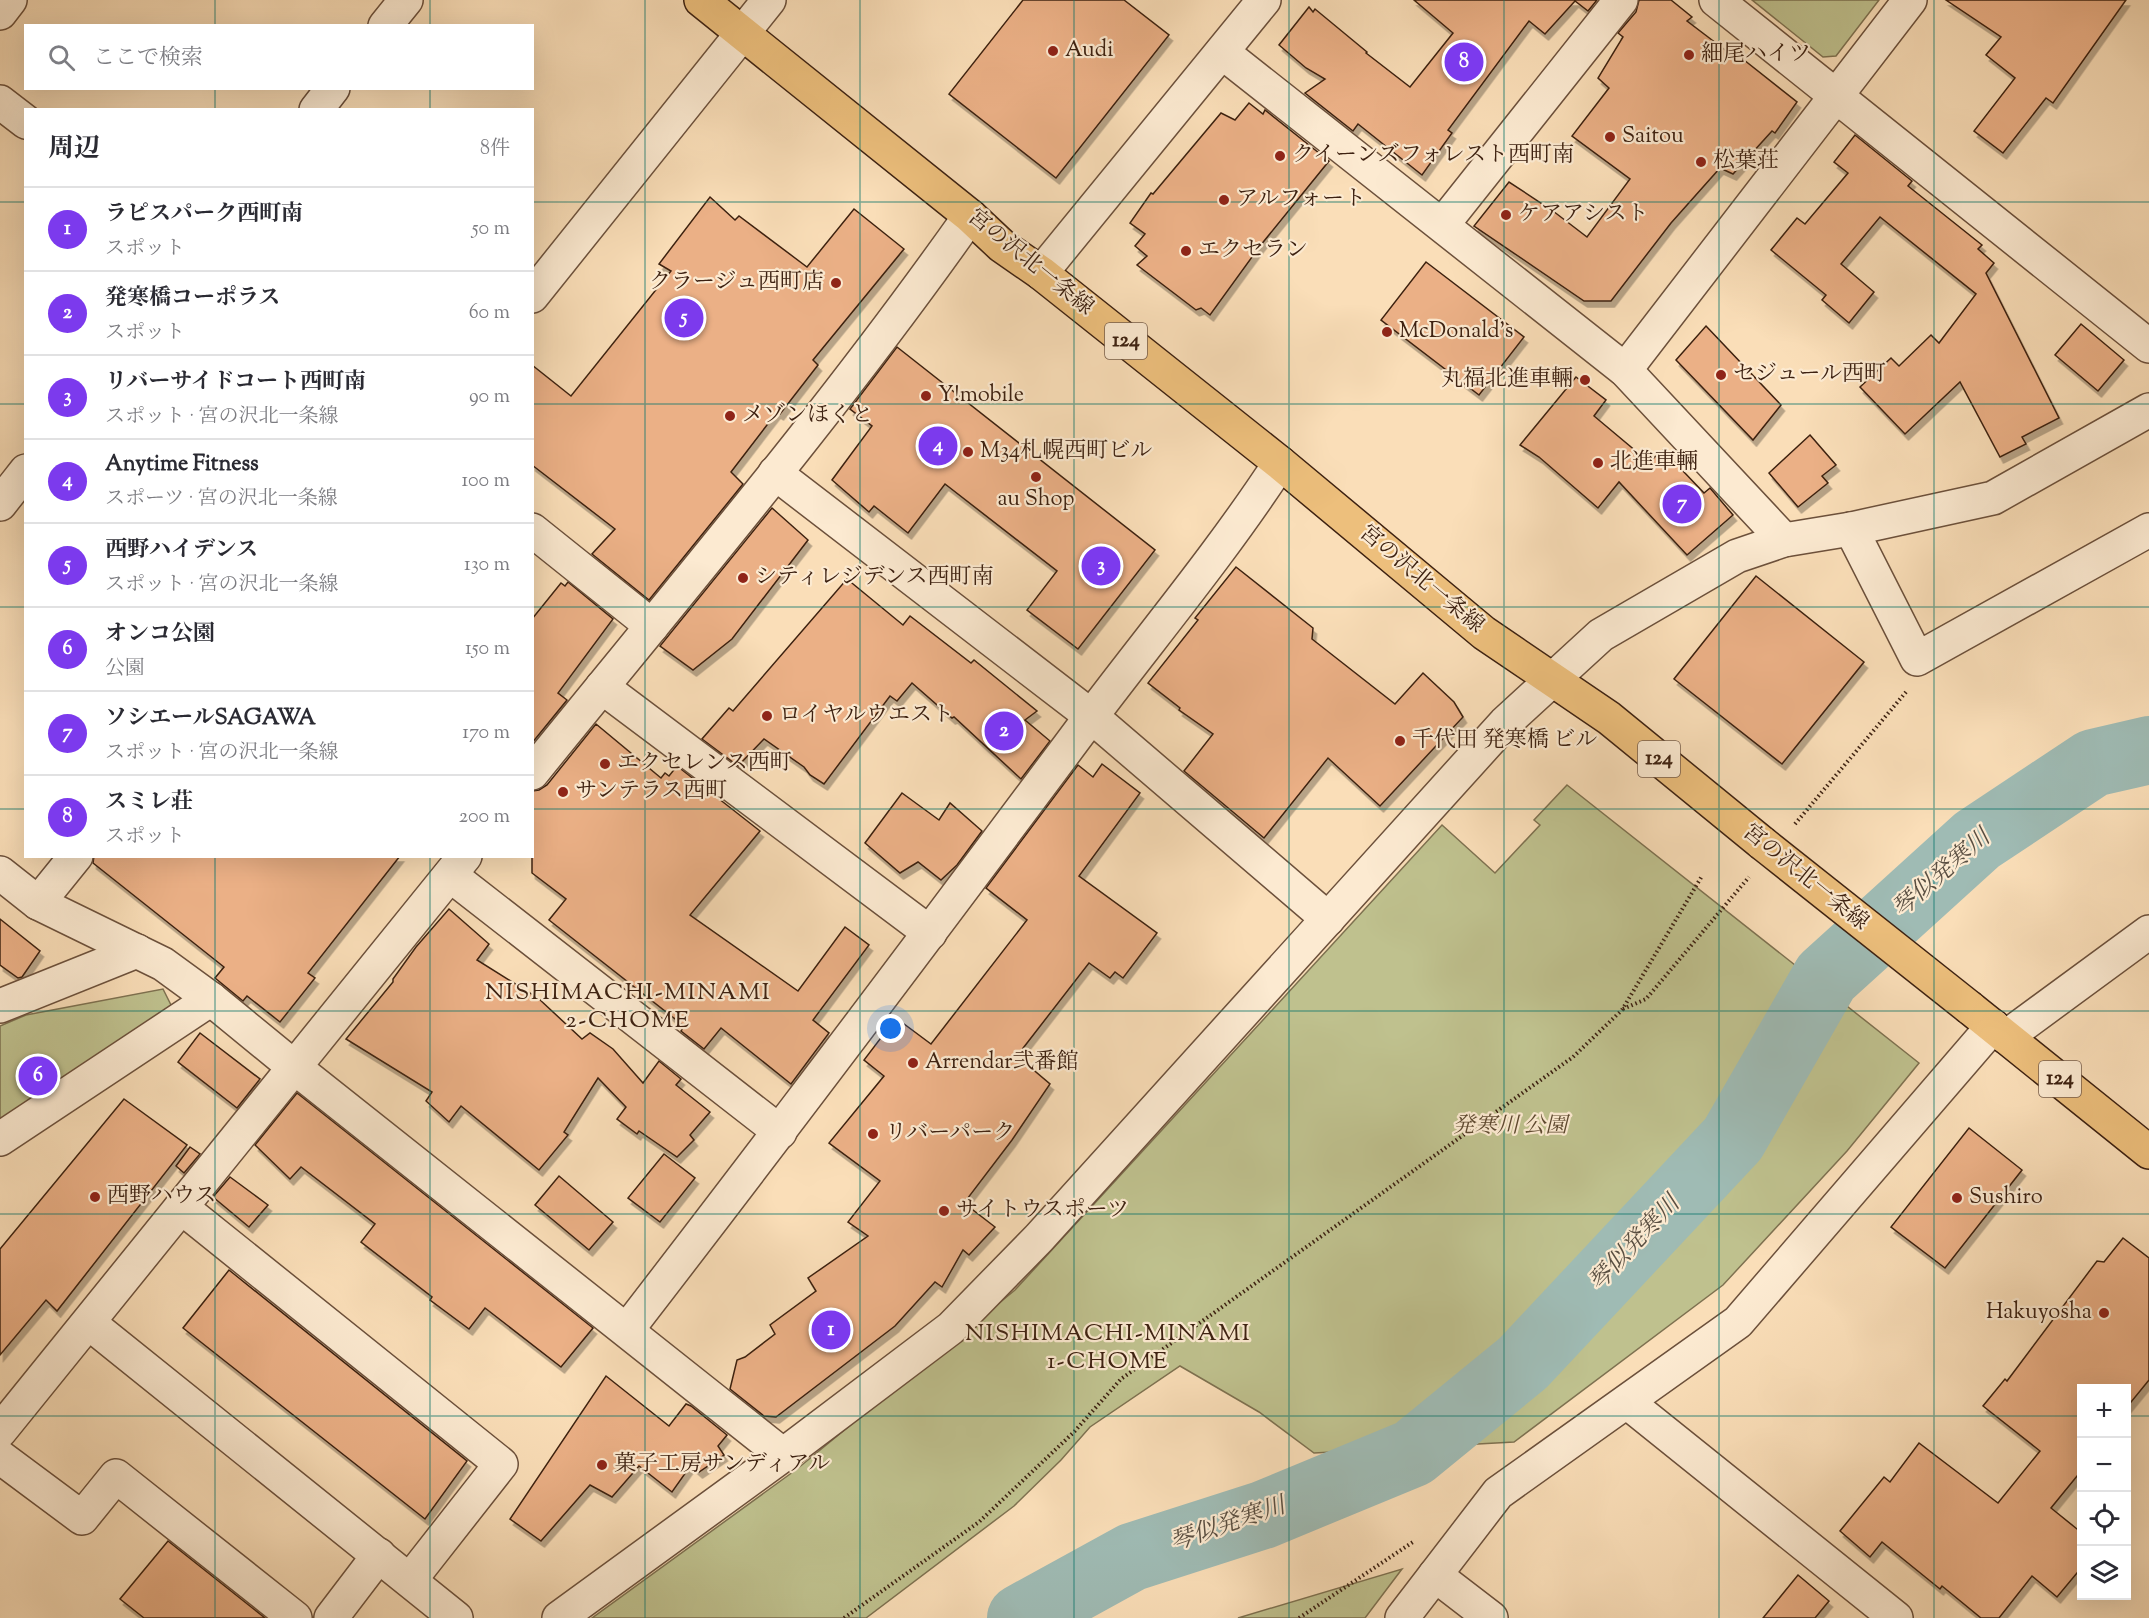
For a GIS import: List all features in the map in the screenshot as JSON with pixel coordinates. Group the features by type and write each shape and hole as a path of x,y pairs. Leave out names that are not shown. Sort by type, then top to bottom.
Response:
{"main road":[{"name":"宮の沢北一条線","path":"700,0 970,216 1002,246 1041,273 1280,463 1484,633 1609,718 2149,1152"}],"street":[{"path":"0,13 10,0"},
{"path":"387,24 406,0"},
{"path":"534,294 769,0"},
{"path":"1041,273 1264,0"},
{"path":"1443,225 1621,0"},
{"path":"1716,0 2149,346"},
{"path":"1625,369 1910,0"},
{"path":"1222,52 1625,369 1784,540"},
{"path":"318,108 331,90"},
{"path":"0,102 24,120"},
{"path":"534,771 775,473 936,264 970,216"},
{"path":"559,1618 783,1455 951,1328 1039,1238 1505,723 1601,635 1737,556 1784,540 1851,529 1993,498 2149,410"},
{"path":"627,1330 780,1132 1091,716 1247,514 1280,463"},
{"path":"775,473 1091,716 1328,919"},
{"path":"0,504 24,474"},
{"path":"1851,529 1917,659 2149,530"},
{"path":"534,532 652,626"},
{"path":"602,687 930,933"},
{"path":"38,903 74,858"},
{"path":"0,1431 457,866 780,1132"},
{"path":"0,873 38,903 163,964 212,999 294,1067 783,1455"},
{"path":"1402,1618 1498,1494 1738,1322 1990,1024 2149,932"},
{"path":"0,1006 137,951"},
{"path":"0,1139 212,999"},
{"path":"181,1207 501,1464 410,1580"},
{"path":"89,1323 456,1618"},
{"path":"1627,1402 1896,1618"},
{"path":"0,1457 82,1518 116,1476 295,1618"},
{"path":"331,1618 379,1555"},
{"path":"1435,1575 1491,1618"}],"path":[{"path":"844,1618 979,1522 1074,1432 1121,1379 1573,1057 1622,1010 1702,876"},
{"path":"1299,1618 1422,1536"}],"green space":[{"path":"1752,0 1879,0 1836,56 1823,57"},
{"name":"発寒川 公園","path":"1567,785 1919,1063 1847,1151 1723,1285 1514,1442 1314,1453 1259,1412 1180,1366 1090,1427 1061,1460 1014,1506 866,1618 592,1618 797,1469 1015,1290 1442,825 1495,873 1540,825 1534,820"},
{"path":"163,989 174,1011 0,1127 0,1026 26,1015"},
{"path":"1402,1569 1365,1618 1238,1618"}],"building":[{"path":"1023,0 1124,0 1169,35 1056,178 949,94"},
{"path":"1414,0 1597,0 1588,11 1575,1 1545,34 1529,21 1448,130 1452,133 1422,175 1358,124 1353,131 1305,93 1325,79 1306,68 1279,45 1309,7 1313,12 1315,9 1410,87 1453,33"},
{"path":"1639,0 1671,0 1692,17 1687,21 1737,59 1739,56 1797,102 1775,133 1772,131 1733,174 1720,168 1671,223 1611,301 1584,301 1474,226 1509,182 1587,237 1630,179 1572,136 1609,88 1598,78 1623,37 1618,33 1636,12"},
{"path":"1946,0 2126,0 2053,103 2046,98 2003,153 1974,131 2015,78 1986,55 2001,37"},
{"path":"1249,103 1263,114 1265,110 1329,161 1260,246 1210,315 1201,308 1196,310 1137,265 1147,256 1135,246 1145,234 1130,223 1151,193 1153,194 1221,113 1235,120"},
{"path":"1855,135 1912,181 1908,186 1982,245 1978,249 1994,263 1986,273 2059,418 2022,437 2026,444 2000,457 1960,382 1905,434 1860,387 1891,358 1899,366 1931,335 1939,343 1976,294 1880,217 1841,264 1874,292 1849,323 1822,300 1826,295 1771,250 1797,218 1805,224 1848,173 1834,162"},
{"path":"710,197 735,220 739,216 807,267 854,209 904,249 813,360 818,365 780,414 777,412 731,472 743,484 649,600 592,554 615,529 534,467 534,367 571,396 671,271 659,264"},
{"path":"1426,262 1524,337 1479,395 1381,320"},
{"path":"2081,324 2124,360 2098,391 2055,355"},
{"name":"セジュール西町","path":"1706,326 1781,405 1753,440 1676,360"},
{"path":"897,347 1155,550 1078,649 1027,610 1057,571 945,484 908,533 874,506 869,512 832,480 872,426 850,409"},
{"path":"1576,377 1606,400 1594,416 1649,462 1663,450 1704,493 1710,488 1733,515 1687,555 1619,482 1598,508 1539,457 1520,445"},
{"path":"1810,435 1836,465 1822,476 1828,483 1798,507 1769,473"},
{"path":"772,508 808,540 732,639 693,670 660,646"},
{"path":"1236,567 1313,628 1312,639 1395,704 1423,673 1454,702 1463,717 1380,806 1328,758 1264,838 1184,771 1213,734 1179,710 1180,708 1148,683 1198,620 1195,618"},
{"path":"1756,576 1864,662 1782,764 1674,679"},
{"path":"847,579 903,625 910,616 971,663 974,660 1037,711 1025,720 1050,741 1021,779 954,717 952,718 912,683 897,701 890,696 824,784 764,739 738,766 702,739 729,708 733,711"},
{"path":"568,582 613,619 558,693 567,700 534,741 534,617 561,583 565,586"},
{"path":"596,724 661,778 665,773 669,776 677,766 760,831 690,915 798,991 845,927 869,945 813,1020 829,1033 791,1084 721,1028 704,1049 681,1031 684,1026 549,920 566,899 532,873 534,791 547,785"},
{"path":"1102,764 1140,793 1079,876 1157,933 1123,978 1115,972 1110,978 1089,963 1017,1056 1050,1084 1012,1140 964,1203 995,1227 969,1255 963,1250 942,1287 935,1282 895,1326 776,1417 764,1416 730,1389 737,1360 745,1357 775,1334 770,1325 816,1291 808,1278 868,1236 848,1222 880,1181 829,1143 884,1076 864,1060 896,1018 931,1044 1027,920 986,888 1078,765 1093,777"},
{"path":"902,793 939,820 950,803 982,831 957,865 941,880 918,862 900,873 865,843"},
{"path":"94,858 398,858 308,973 315,978 280,1022 247,996 243,1001 215,978 224,967 93,863"},
{"path":"449,909 489,944 477,960 538,998 582,1039 590,1033 613,1049 643,1083 659,1061 681,1079 676,1085 710,1112 690,1135 694,1140 677,1157 639,1131 637,1134 617,1119 626,1107 598,1078 564,1132 568,1135 539,1170 461,1106 449,1122 426,1101 432,1092 346,1039 393,982 416,947"},
{"path":"0,919 40,951 22,977 18,978 0,965"},
{"path":"200,1033 260,1079 237,1108 178,1062"},
{"path":"297,1093 593,1328 561,1367 485,1308 469,1329 430,1300 432,1297 361,1242 375,1224 301,1167 290,1179 255,1145"},
{"name":"西野ハウス","path":"124,1099 187,1145 57,1311 46,1300 0,1355 0,1249"},
{"name":"Sushiro","path":"1969,1128 2022,1170 1945,1268 1891,1227"},
{"path":"190,1147 200,1154 184,1173 176,1166"},
{"path":"664,1154 695,1178 660,1222 628,1198"},
{"path":"559,1176 613,1222 589,1250 535,1205"},
{"path":"230,1177 268,1205 249,1227 213,1197"},
{"path":"2123,1238 2149,1258 2149,1380 2131,1402 2131,1384 2077,1384 2077,1476 2051,1508 2077,1529 2077,1573 2057,1597 2032,1576 1999,1618 1981,1618 1942,1586 1940,1589 1882,1542 1870,1557 1840,1531 1884,1477 1890,1482 1919,1443 1998,1503 2040,1451 1983,1406 2005,1379 2007,1381 2097,1261 2104,1262"},
{"path":"229,1270 467,1461 425,1519 183,1328"},
{"path":"606,1376 669,1426 686,1404 691,1406 727,1435 718,1446 724,1455 699,1472 691,1465 672,1492 639,1466 612,1497 590,1485 541,1541 510,1519"},
{"path":"168,1541 265,1618 144,1618 120,1599"},
{"path":"1798,1575 1829,1601 1815,1618 1763,1618"}],"waterway":[{"name":"琴似発寒川","path":"1021,1618 1132,1557 1263,1515 1413,1453 1523,1363 1733,1139 1826,977 1977,840 2093,763 2149,750"}],"place":[{"name":"Audi","path":"1053,51"},
{"name":"細尾ハイツ","path":"1689,55"},
{"name":"スミレ荘","path":"1464,62"},
{"name":"Saitou","path":"1610,137"},
{"name":"クイーンズフォレスト西町南","path":"1280,156"},
{"name":"松葉荘","path":"1701,162"},
{"name":"アルフォート","path":"1224,200"},
{"name":"ケアアシスト","path":"1506,215"},
{"name":"エクセラン","path":"1186,251"},
{"name":"クラージュ西町店","path":"836,283"},
{"name":"西野ハイデンス","path":"684,318"},
{"name":"McDonald's","path":"1387,332"},
{"name":"セジュール西町","path":"1721,375"},
{"name":"丸福北進車輛","path":"1585,380"},
{"name":"Y!mobile","path":"926,396"},
{"name":"メゾンほくと","path":"730,416"},
{"name":"Anytime Fitness","path":"938,446"},
{"name":"M34札幌西町ビル","path":"968,452"},
{"name":"北進車輛","path":"1598,463"},
{"name":"au Shop","path":"1036,477"},
{"name":"ソシエールSAGAWA","path":"1682,504"},
{"name":"リバーサイドコート西町南","path":"1101,566"},
{"name":"シティレジデンス西町南","path":"743,578"},
{"name":"ロイヤルウエスト","path":"767,716"},
{"name":"発寒橋コーポラス","path":"1004,731"},
{"name":"千代田 発寒橋 ビル","path":"1400,741"},
{"name":"エクセレンス西町","path":"605,764"},
{"name":"サンテラス西町","path":"563,792"},
{"name":"Arrendar弐番館","path":"913,1063"},
{"name":"オンコ公園","path":"38,1076"},
{"name":"リバーパーク","path":"873,1134"},
{"name":"西野ハウス","path":"95,1197"},
{"name":"Sushiro","path":"1957,1198"},
{"name":"サイトウスポーツ","path":"944,1211"},
{"name":"Hakuyosha","path":"2104,1313"},
{"name":"ラピスパーク西町南","path":"831,1330"},
{"name":"菓子工房サンディアル","path":"602,1465"}],"district":[{"name":"NISHIMACHI-MINAMI 2-CHOME","path":"628,1007"},
{"name":"NISHIMACHI-MINAMI 1-CHOME","path":"1108,1348"}]}
